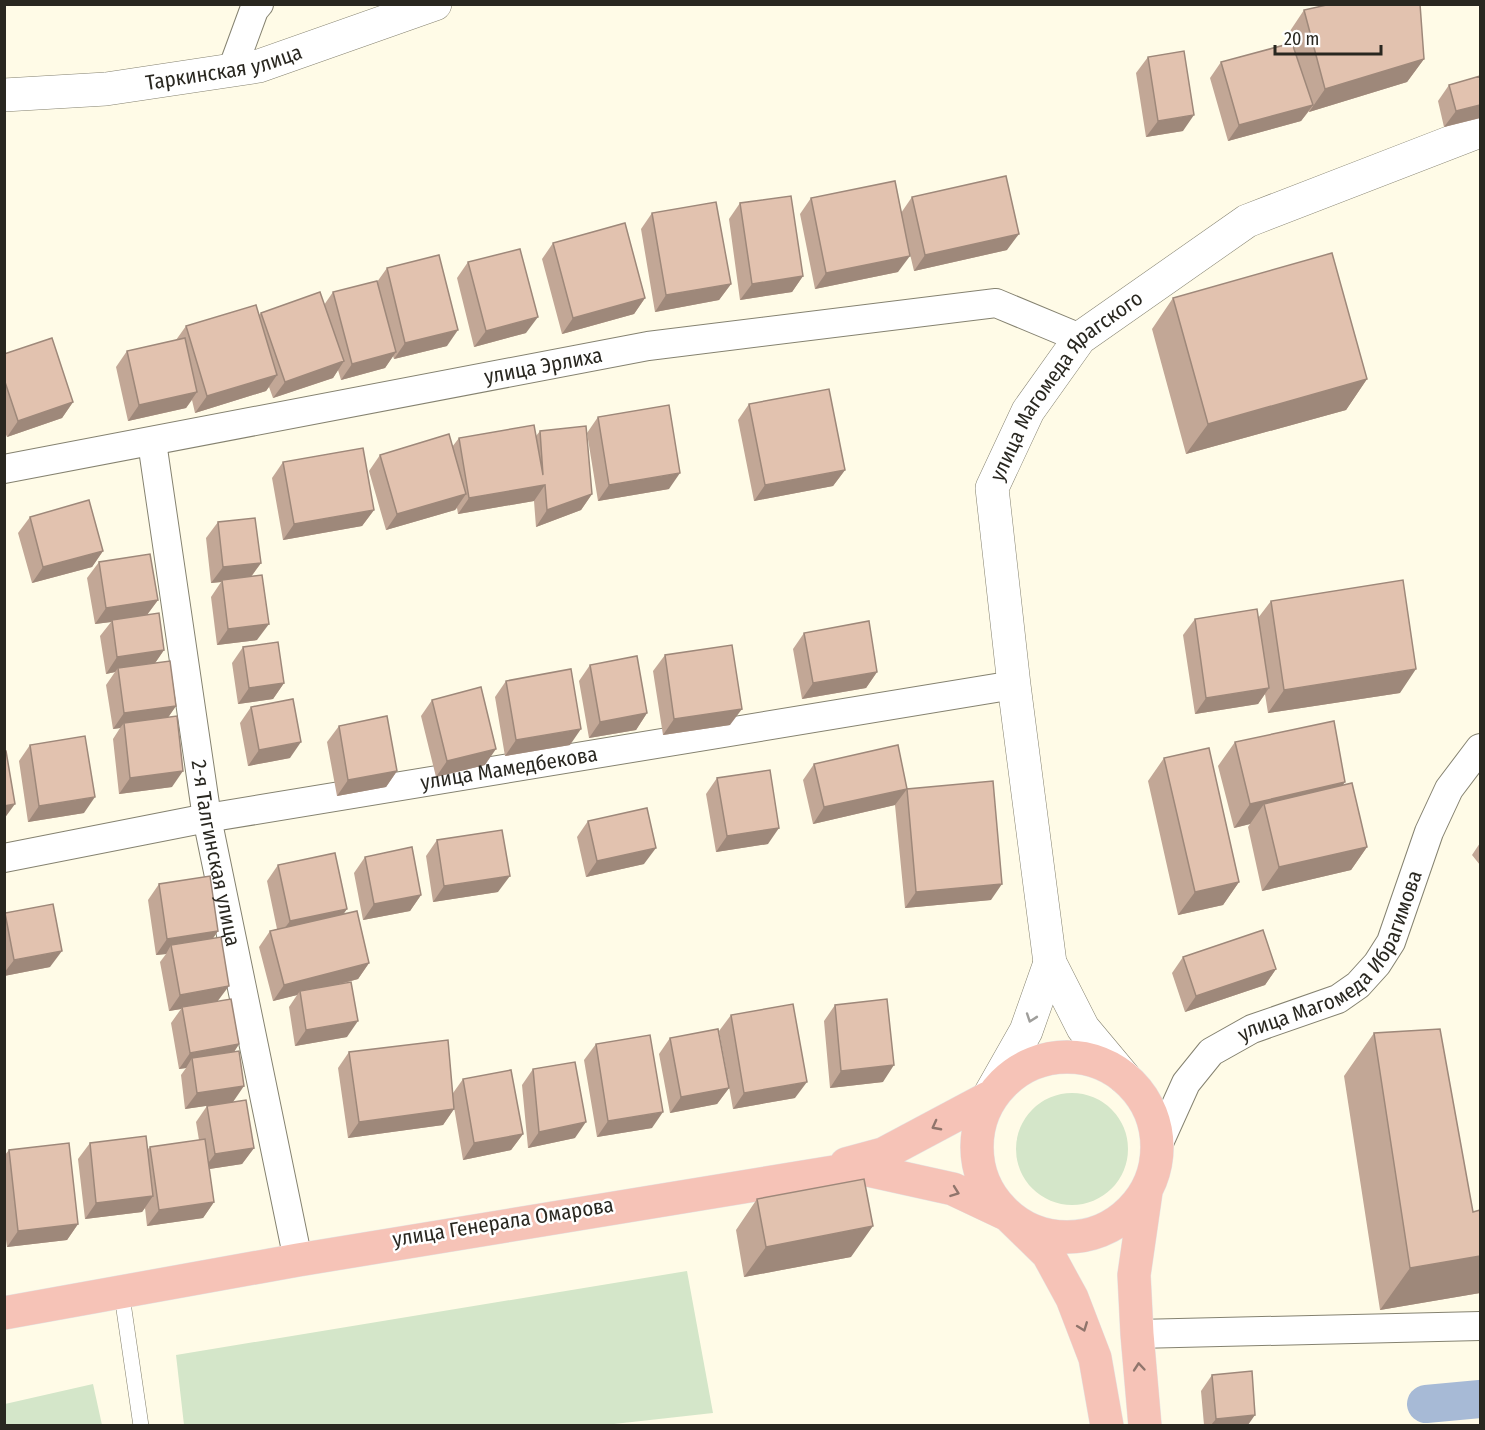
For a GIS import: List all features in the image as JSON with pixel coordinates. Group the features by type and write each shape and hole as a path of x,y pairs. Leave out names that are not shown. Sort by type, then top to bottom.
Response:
{"main road":[{"path":"1107,1425 1095,1359 1072,1298 1048,1254 1008,1215 986,1187 978,1162 979,1127 988,1098 1026,1066 1056,1057 1092,1059 1124,1077 1143,1097 1155,1122 1158,1145 1156,1164 1146,1191 1134,1275 1145,1425"},
{"name":"улица Генерала Омарова","path":"4,1307 121,1289 858,1162 883,1154 988,1098"},
{"name":"улица Генерала Омарова","path":"297,1259 858,1168 952,1190 1008,1215"},
{"path":"1008,1215 1022,1226 1054,1237 1087,1235 1116,1223 1146,1191"},
{"name":"улица Генерала Омарова","path":"4,1313 121,1289"}],"street":[{"path":"232,70 254,10 259,4"},
{"name":"Таркинская улица","path":"4,95 106,89 259,66 435,4"},
{"name":"улица Магомеда Ярагского","path":"1050,963 1014,685 992,488 1028,411 1080,338 1247,221 1480,131"},
{"name":"улица Эрлиха","path":"4,469 648,346 996,303 1080,338"},
{"name":"2-я Талгинская улица","path":"152,442 207,818 297,1259"},
{"name":"улица Мамедбекова","path":"4,858 207,818 1014,685"},
{"name":"улица Магомеда Ибрагимова","path":"1158,1145 1186,1083 1211,1052 1252,1029 1338,999 1358,985 1377,964 1391,942 1429,832 1449,789 1480,748"},
{"path":"1050,963 1083,1028 1124,1077"},
{"path":"988,1098 1026,1031 1050,963"},
{"path":"1137,1334 1480,1326"}],"lane":[{"path":"121,1289 141,1425"}],"green space":[{"path":"1072,1093 1093,1098 1111,1110 1123,1128 1128,1149 1123,1170 1111,1188 1093,1200 1072,1205 1051,1200 1033,1188 1021,1170 1016,1149 1021,1128 1033,1110 1051,1098"},
{"path":"687,1271 713,1413 596,1426 184,1425 176,1355"},
{"path":"93,1384 102,1425 5,1425 5,1404"}],"building":[{"path":"1331,4 1420,4 1424,59 1325,89 1304,10"},
{"path":"1292,43 1313,105 1239,125 1221,62"},
{"path":"1184,51 1194,115 1158,121 1148,57"},
{"path":"1480,76 1480,105 1456,111 1449,85"},
{"path":"1006,176 1019,234 925,255 912,197"},
{"path":"895,181 910,256 826,273 811,198"},
{"path":"791,196 803,276 752,284 740,203"},
{"path":"716,202 731,284 666,295 652,213"},
{"path":"625,223 645,298 573,318 553,243"},
{"path":"520,249 538,317 486,331 468,262"},
{"path":"1332,253 1367,379 1208,424 1173,298"},
{"path":"439,255 458,330 405,343 387,268"},
{"path":"377,281 396,352 352,364 333,292"},
{"path":"320,292 344,361 285,382 261,313"},
{"path":"256,305 277,375 207,396 186,326"},
{"path":"52,338 73,402 18,421 4,379 4,354"},
{"path":"185,338 197,392 139,405 127,351"},
{"path":"829,389 845,470 765,485 749,404"},
{"path":"669,405 680,473 609,485 598,417"},
{"path":"534,425 543,475 540,431 586,426 592,494 547,510 545,485 469,498 459,438"},
{"path":"449,434 466,494 397,514 380,455"},
{"path":"363,448 374,510 294,524 283,462"},
{"path":"89,500 103,551 43,567 30,517"},
{"path":"255,518 261,563 223,567 218,522"},
{"path":"150,554 158,600 106,608 99,562"},
{"path":"262,575 269,624 228,629 222,580"},
{"path":"1403,580 1416,669 1284,690 1271,601"},
{"path":"1257,609 1269,688 1206,698 1195,619"},
{"path":"159,613 164,650 117,657 112,620"},
{"path":"869,621 877,672 813,683 804,633"},
{"path":"278,642 284,683 249,688 243,647"},
{"path":"732,645 742,709 674,719 665,655"},
{"path":"637,656 647,713 600,722 590,665"},
{"path":"170,661 176,706 124,713 118,668"},
{"path":"571,669 581,729 516,740 506,681"},
{"path":"481,687 496,749 447,761 432,700"},
{"path":"293,699 301,742 259,750 251,707"},
{"path":"177,716 183,771 130,778 124,723"},
{"path":"387,716 397,771 348,780 339,726"},
{"path":"1334,721 1345,782 1250,804 1235,742"},
{"path":"85,736 95,797 39,806 30,745"},
{"path":"898,745 907,789 824,807 814,764"},
{"path":"1209,748 1239,882 1195,892 1164,758"},
{"path":"4,751 6,751 15,804 4,806"},
{"path":"770,770 779,828 727,836 717,778"},
{"path":"993,781 1002,884 916,892 907,789"},
{"path":"1352,783 1367,847 1279,867 1264,804"},
{"path":"647,808 656,848 597,861 588,821"},
{"path":"502,830 510,876 444,886 437,840"},
{"path":"412,847 421,895 374,904 365,857"},
{"path":"335,853 347,909 290,921 278,865"},
{"path":"210,876 218,931 167,939 159,884"},
{"path":"53,904 62,951 14,960 5,913"},
{"path":"357,911 369,963 284,985 270,931"},
{"path":"1263,930 1276,969 1196,996 1183,957"},
{"path":"221,937 229,986 180,995 171,945"},
{"path":"351,982 358,1021 306,1030 300,991"},
{"path":"231,999 239,1044 190,1053 182,1007"},
{"path":"887,999 894,1065 841,1071 835,1005"},
{"path":"793,1004 807,1082 744,1093 731,1015"},
{"path":"718,1029 729,1088 681,1097 670,1038"},
{"path":"1440,1029 1473,1212 1480,1210 1480,1256 1410,1268 1374,1033"},
{"path":"650,1035 663,1112 608,1121 596,1044"},
{"path":"448,1040 454,1109 359,1122 349,1052"},
{"path":"239,1051 244,1086 197,1093 192,1058"},
{"path":"575,1062 586,1122 539,1132 533,1069"},
{"path":"511,1070 523,1134 474,1143 463,1079"},
{"path":"246,1100 254,1148 215,1154 207,1106"},
{"path":"146,1136 153,1196 96,1203 90,1143"},
{"path":"205,1139 214,1202 159,1210 150,1147"},
{"path":"69,1143 78,1224 18,1231 9,1150"},
{"path":"864,1179 873,1226 766,1247 757,1199"},
{"path":"1252,1371 1255,1415 1216,1419 1212,1375"}],"waterway":[{"path":"1426,1404 1480,1399"}]}
